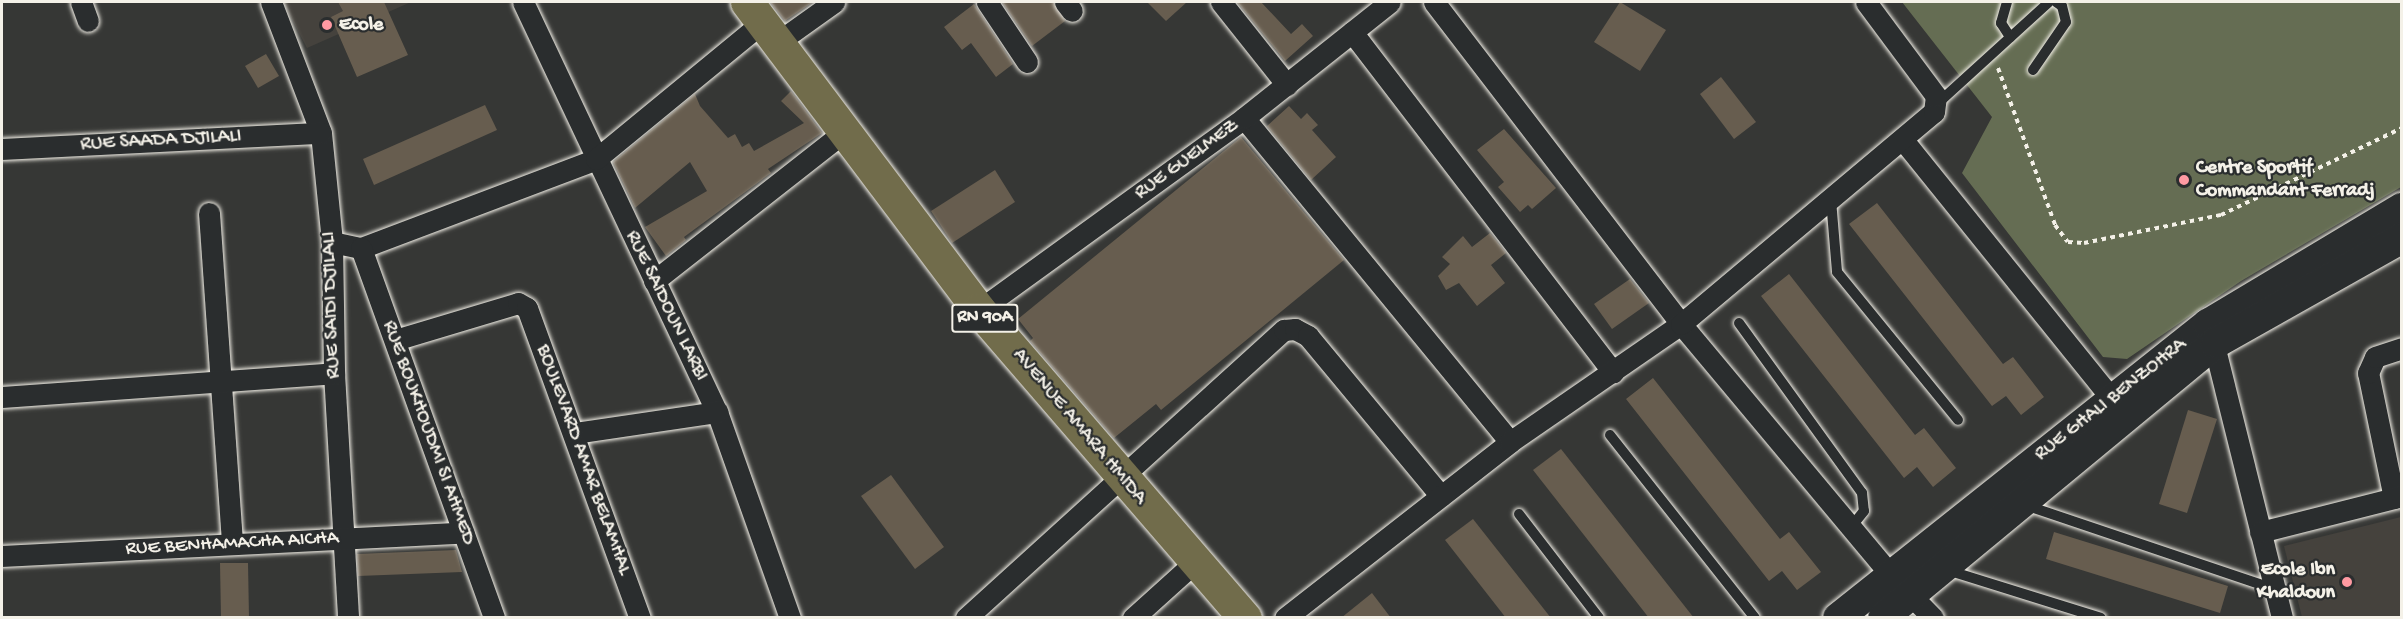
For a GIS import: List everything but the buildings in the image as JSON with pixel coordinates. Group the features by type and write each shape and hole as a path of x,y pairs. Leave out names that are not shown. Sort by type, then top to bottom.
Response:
{"main road":[{"name":"AVENUE AMARA HMIDA","path":"762,22 979,310 1120,477 1245,618"},
{"name":"RUE GHALI BENZOHRA","path":"1883,618 1901,586 2112,399 2402,208"},
{"name":"RUE GHALI BENZOHRA","path":"1838,618 1901,586 1944,569 2023,504 2212,334 2402,238"}],"street":[{"name":"RUE SAIDI DJILALI","path":"271,2 321,133 332,242 334,374 348,618"},
{"name":"RUE SAIDOUN LARBI","path":"523,2 717,412 790,618"},
{"path":"332,242 362,248 596,159 762,22 834,2"},
{"path":"987,2 1027,62"},
{"path":"1221,2 1287,85"},
{"name":"RUE GUELMEZ","path":"979,310 1245,118 1390,2"},
{"path":"1434,2 1681,324 1901,586 1933,618"},
{"path":"1285,618 1510,442 1681,324 1904,140 1934,112 1937,104 1936,96 1866,2"},
{"path":"1352,32 1612,372"},
{"path":"1245,118 1510,442"},
{"path":"654,281 845,131"},
{"name":"RUE SAADA DJILALI","path":"2,149 321,133"},
{"path":"1904,140 2112,399"},
{"path":"208,213 222,379 232,543"},
{"name":"RUE BOUKHOUDMI SI AHMED","path":"362,248 494,618"},
{"name":"BOULEVARD AMAR BELAMHAL","path":"395,340 523,304 574,433 640,618"},
{"path":"966,618 1284,330 1295,329 1308,336 1441,496"},
{"path":"2212,334 2282,618"},
{"path":"2260,532 2398,497 2368,373 2375,357 2402,348"},
{"path":"2,397 222,379 334,374"},
{"path":"574,433 717,412"},
{"name":"RUE BENHAMACHA AICHA","path":"5,560 232,543 464,533"},
{"path":"1133,618 1195,562"}],"lane":[{"path":"2007,2 2001,23 2010,37"},
{"path":"1937,104 2049,2"},
{"path":"2033,70 2066,22 2062,6 2056,2"},
{"path":"1831,200 1837,272 1958,420"},
{"path":"1739,323 1862,493 1864,511 1851,527"},
{"path":"1610,435 1755,618"},
{"path":"2023,504 2275,589"},
{"path":"1519,514 1599,618"},
{"path":"1944,569 2101,618"}],"path":[{"path":"1993,53 2055,225 2068,242 2084,243 2221,215 2402,128"}],"shaded area":[{"name":"Ecole","path":"283,2 411,2 307,48"},
{"name":"Ecole Ibn Khaldoun","path":"2401,517 2401,617 2302,617 2284,546"}],"green space":[{"name":"Centre Sportif Commandant Ferradj","path":"1902,2 2401,2 2401,187 2241,281 2127,359 2103,357 1962,173 1992,117"}],"place":[{"name":"Ecole","path":"327,25"},
{"name":"Centre Sportif Commandant Ferradj","path":"2184,180"},
{"name":"Ecole Ibn Khaldoun","path":"2347,582"}]}
